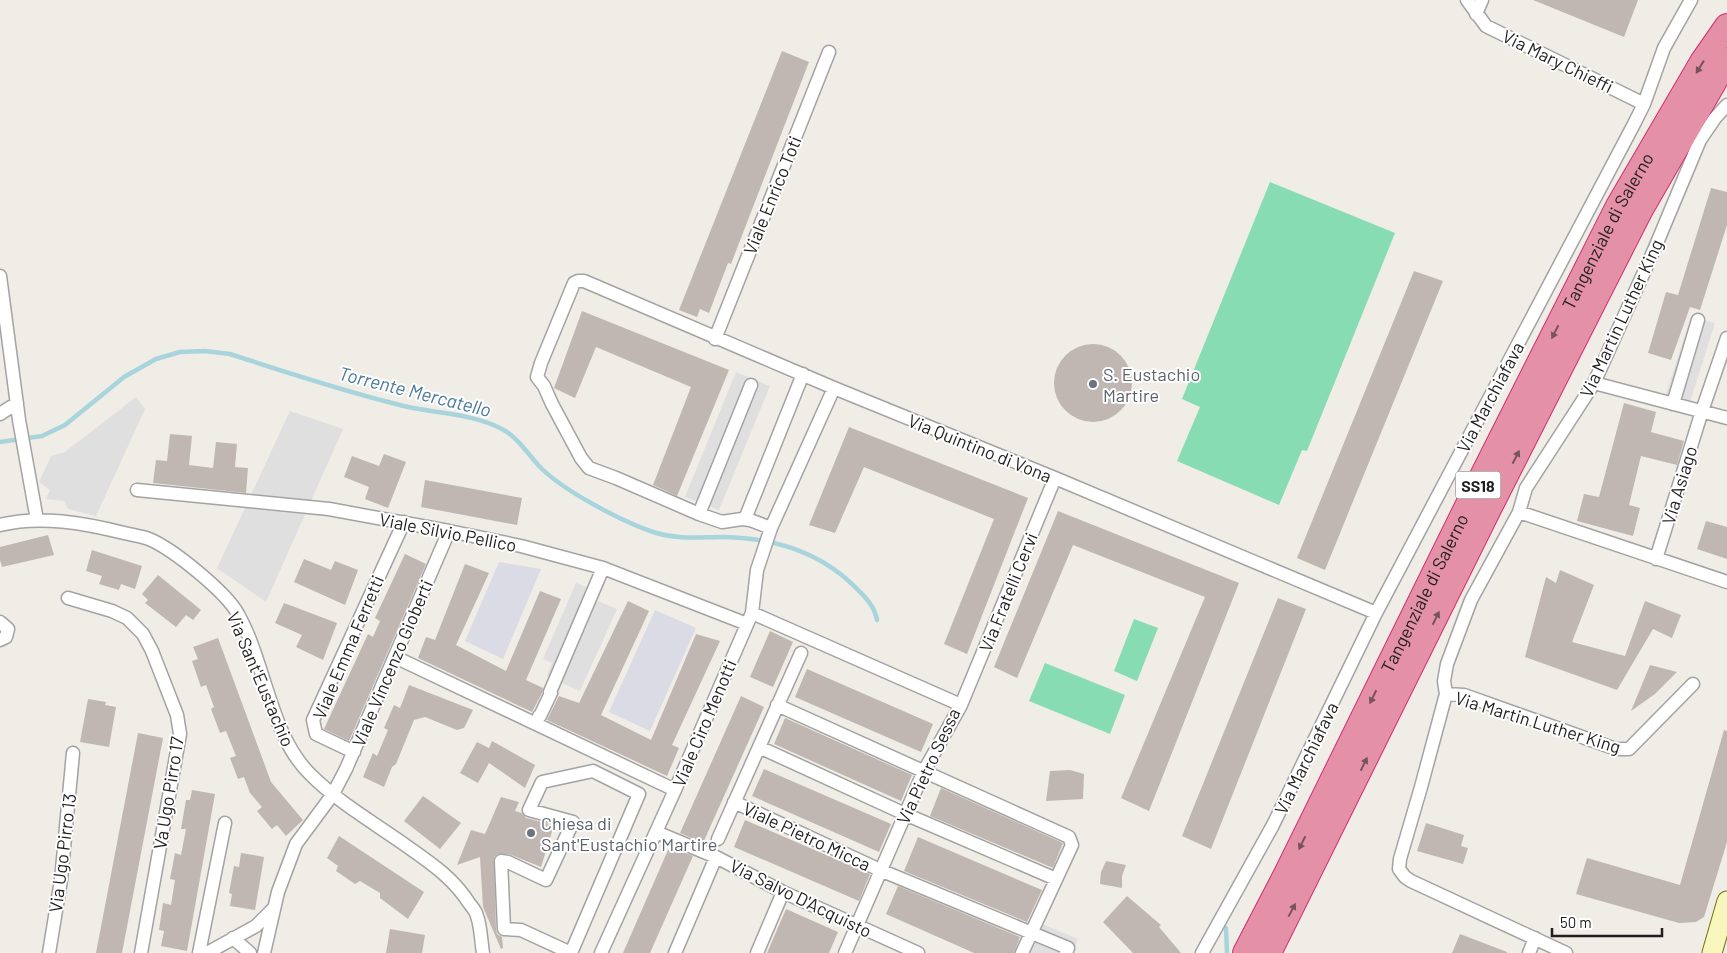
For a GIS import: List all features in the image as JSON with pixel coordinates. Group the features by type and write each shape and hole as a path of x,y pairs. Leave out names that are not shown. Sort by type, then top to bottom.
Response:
{"highway":[{"name":"Tangenziale di Salerno","path":"1246,953 1618,206 1702,62 1727,26"},
{"name":"Tangenziale di Salerno","path":"1270,953 1640,211 1727,60"}],"street":[{"name":"Via Mary Chieffi","path":"1467,0 1486,26 1644,104"},
{"path":"1476,14 1482,0"},
{"name":"Via Marchiafava","path":"1202,953 1273,825 1376,613 1644,104 1664,48 1691,0"},
{"name":"Viale Enrico Toti","path":"715,338 829,52"},
{"name":"Via Martin Luther King","path":"1566,953 1405,877 1399,869 1403,848 1446,694 1444,680 1447,664 1471,600 1519,512 1526,488 1594,383 1658,241 1700,140 1715,118 1727,105"},
{"path":"0,276 24,455 37,520"},
{"name":"Via Quintino di Vona","path":"699,514 589,468 577,452 544,386 538,380 539,368 574,283 578,281 584,282 1376,613"},
{"path":"1673,404 1698,320"},
{"name":"Via Asiago","path":"1656,559 1727,338"},
{"path":"745,519 803,374"},
{"path":"1594,383 1727,418"},
{"path":"751,385 699,514 722,522 745,519 771,528"},
{"name":"Viale Ciro Menotti","path":"601,953 675,790 749,619 758,570 771,528 834,388"},
{"path":"0,414 17,403"},
{"name":"Via Fratelli Cervi","path":"961,705 1054,478"},
{"name":"Viale Silvio Pellico","path":"137,490 329,509 521,546 603,568 749,619"},
{"path":"1519,512 1727,582"},
{"name":"Via Sant'Eustachio","path":"0,525 37,520 73,523 114,530 150,540 180,558 216,587 238,614 252,647 285,740 294,757 310,775 333,794 436,867 459,888 477,915 483,953"},
{"name":"Viale Emma Ferretti","path":"354,752 316,734 313,720 404,522"},
{"name":"Viale Vincenzo Gioberti","path":"264,953 273,909 296,844 333,794 354,752 449,531"},
{"path":"537,719 537,715 548,691 550,692 603,568"},
{"name":"Va Ugo Pirro 17","path":"68,598 112,611 127,618 143,634 152,651 177,715 180,734 141,953"},
{"name":"Via Pietro Sessa","path":"749,619 961,705 924,771 845,953"},
{"path":"0,622 8,629 6,637 0,640"},
{"path":"718,839 801,653"},
{"path":"395,657 537,719 675,790"},
{"name":"Via Martin Luther King","path":"1446,694 1464,696 1616,749 1629,750 1693,684"},
{"path":"777,706 1069,837 1072,845 1022,953"},
{"path":"759,747 905,814 1056,879"},
{"name":"Via Ugo Pirro 13","path":"49,953 60,880 73,753"},
{"path":"593,771 639,794 571,953 521,930 504,930 501,861 508,862 546,880 573,822 529,810 532,803 542,782 593,771"},
{"name":"Viale Pietro Micca","path":"734,802 880,870 1068,948 1066,953"},
{"path":"199,953 225,824"},
{"name":"Via Salvo D'Acquisto","path":"656,832 716,857 784,892 918,953"},
{"path":"676,953 716,857"},
{"path":"757,953 784,892"},
{"path":"1712,953 1727,901"},
{"path":"207,953 256,926 273,909"},
{"path":"233,938 250,953"},
{"path":"1529,953 1535,938"}],"green space":[{"path":"1270,182 1395,233 1307,451 1302,450 1279,505 1177,461 1200,407 1182,399"},
{"path":"1134,619 1158,628 1137,681 1114,671"},
{"path":"1045,663 1125,695 1110,734 1029,701"}],"shaded area":[{"path":"1691,317 1715,323 1690,402 1666,394"},
{"path":"736,372 770,386 719,510 685,497"},
{"path":"136,397 145,409 96,516 68,509 64,501 46,499 50,490 39,482 51,456 65,452"},
{"path":"290,411 343,429 266,602 217,568"},
{"path":"499,562 541,569 503,659 465,641"},
{"path":"576,583 588,588 585,596 617,609 580,691 547,676 552,663 543,659"},
{"path":"655,610 696,628 650,731 609,712"},
{"path":"1040,923 1078,939 1072,953 1028,953"}],"building":[{"path":"1533,0 1638,0 1624,37"},
{"path":"782,51 809,62 731,264 728,263 709,313 700,309 697,317 679,310"},
{"path":"1711,188 1727,192 1727,225 1700,310 1690,307 1671,360 1648,353 1666,292 1678,295"},
{"path":"1414,271 1443,281 1325,570 1297,558"},
{"path":"582,311 729,370 677,496 653,485 691,387 596,347 575,398 554,388"},
{"name":"S. Eustachio Martire","path":"1085,344 1101,344 1115,350 1126,361 1132,375 1132,391 1126,405 1115,416 1101,422 1085,422 1071,416 1060,405 1054,391 1054,375 1060,361 1071,350"},
{"path":"1624,403 1656,412 1651,432 1684,441 1677,465 1641,456 1629,505 1640,508 1633,536 1577,521 1584,494 1599,497"},
{"path":"849,427 1028,498 967,654 944,644 994,519 864,467 835,533 809,525"},
{"path":"170,434 192,436 189,465 213,468 216,442 237,444 235,467 248,468 246,493 153,483 156,460 167,461"},
{"path":"384,454 406,462 388,508 365,499 369,487 344,477 352,456 379,466"},
{"path":"425,480 522,498 517,525 421,507"},
{"path":"1058,511 1239,583 1149,811 1121,798 1205,597 1073,545 1017,678 994,667"},
{"path":"1706,521 1727,527 1727,559 1697,549"},
{"path":"48,535 54,555 2,567 0,547"},
{"path":"92,550 142,566 135,589 121,584 119,590 99,584 102,576 86,571"},
{"path":"405,554 426,564 349,741 324,729 368,634 373,637 380,621 375,618"},
{"path":"304,559 331,570 335,561 358,570 345,605 294,582"},
{"path":"465,564 489,573 456,645 506,671 540,591 561,599 526,680 543,688 532,712 418,658 426,637 435,640"},
{"path":"1560,570 1594,585 1572,642 1625,656 1645,601 1681,615 1672,638 1653,629 1617,690 1525,657 1546,577 1556,583"},
{"path":"158,575 201,610 193,620 186,615 176,627 145,603 148,600 142,594"},
{"path":"1278,598 1306,609 1211,849 1182,836"},
{"path":"628,601 649,611 601,715 651,740 696,634 720,641 672,745 679,748 667,776 547,720 559,696 579,703"},
{"path":"284,603 337,623 323,660 296,647 302,635 275,623"},
{"path":"770,631 793,642 773,687 750,677"},
{"path":"218,638 271,782 303,820 286,836 277,825 272,829 257,811 262,807 250,793 244,777 238,779 230,758 236,756 226,731 220,733 211,709 214,707 206,685 201,687 192,661 198,659 193,647"},
{"path":"1650,665 1677,672 1655,694 1631,711"},
{"path":"807,669 933,724 921,752 795,697"},
{"path":"409,685 473,710 464,728 457,730 425,717 414,720 396,764 392,767 384,787 363,777 373,753 377,756 388,730 384,728 394,705 400,708"},
{"path":"741,696 764,707 703,843 680,833"},
{"path":"88,699 106,702 105,705 116,707 109,747 80,742"},
{"path":"785,718 912,775 901,801 774,744"},
{"path":"1724,730 1727,731 1727,842 1704,917 1696,922 1679,923 1576,894 1587,858 1680,885"},
{"path":"138,733 163,738 122,953 96,953"},
{"path":"492,741 535,765 525,788 489,763 478,783 460,773 477,742 489,748"},
{"path":"764,769 891,824 879,852 752,796"},
{"path":"1070,770 1084,774 1083,799 1046,801 1050,771"},
{"path":"941,788 1063,843 1053,868 930,816"},
{"path":"192,790 215,794 187,951 161,946 164,931 159,930 163,903 171,905 175,880 170,879 175,853 181,855 186,829 181,829 186,800 190,800"},
{"path":"423,796 461,823 440,849 404,821"},
{"path":"501,797 519,802 515,811 522,813 526,818 554,825 541,867 509,854 498,854 494,857 496,929 497,934 502,937 503,948 501,949 483,907 480,857 457,865 471,830 485,834"},
{"path":"745,820 870,874 859,901 734,847"},
{"path":"1426,823 1464,835 1461,846 1468,848 1463,864 1417,851"},
{"path":"339,836 424,892 408,919 380,898 380,893 360,881 355,884 336,871 338,866 327,858"},
{"path":"918,837 1042,890 1027,922 904,871"},
{"path":"673,848 693,856 650,953 623,953 668,850 672,851"},
{"path":"241,853 264,857 255,910 230,906 232,894 229,893 234,866 239,867"},
{"path":"1106,861 1126,865 1122,876 1122,888 1100,884 1101,872"},
{"path":"898,886 1020,937 1014,953 974,953 886,914"},
{"path":"1127,896 1161,925 1159,927 1181,953 1133,953 1103,922"},
{"path":"786,909 838,932 829,953 767,953"},
{"path":"390,929 425,935 422,953 386,953"},
{"path":"1460,934 1507,952 1507,953 1452,953"}],"waterway":[{"name":"Torrente Mercatello","path":"0,442 42,436 65,425 124,377 156,359 180,352 205,351 230,354 375,399 464,416 490,423 514,437 552,478 594,505 640,527 662,535 688,538 724,537 759,540 792,548 809,555 824,563 852,584 871,604 877,620"},
{"path":"1226,928 1227,953"}],"place":[{"name":"S. Eustachio Martire","path":"1093,384"},
{"name":"Chiesa di Sant'Eustachio Martire","path":"531,833"}]}
